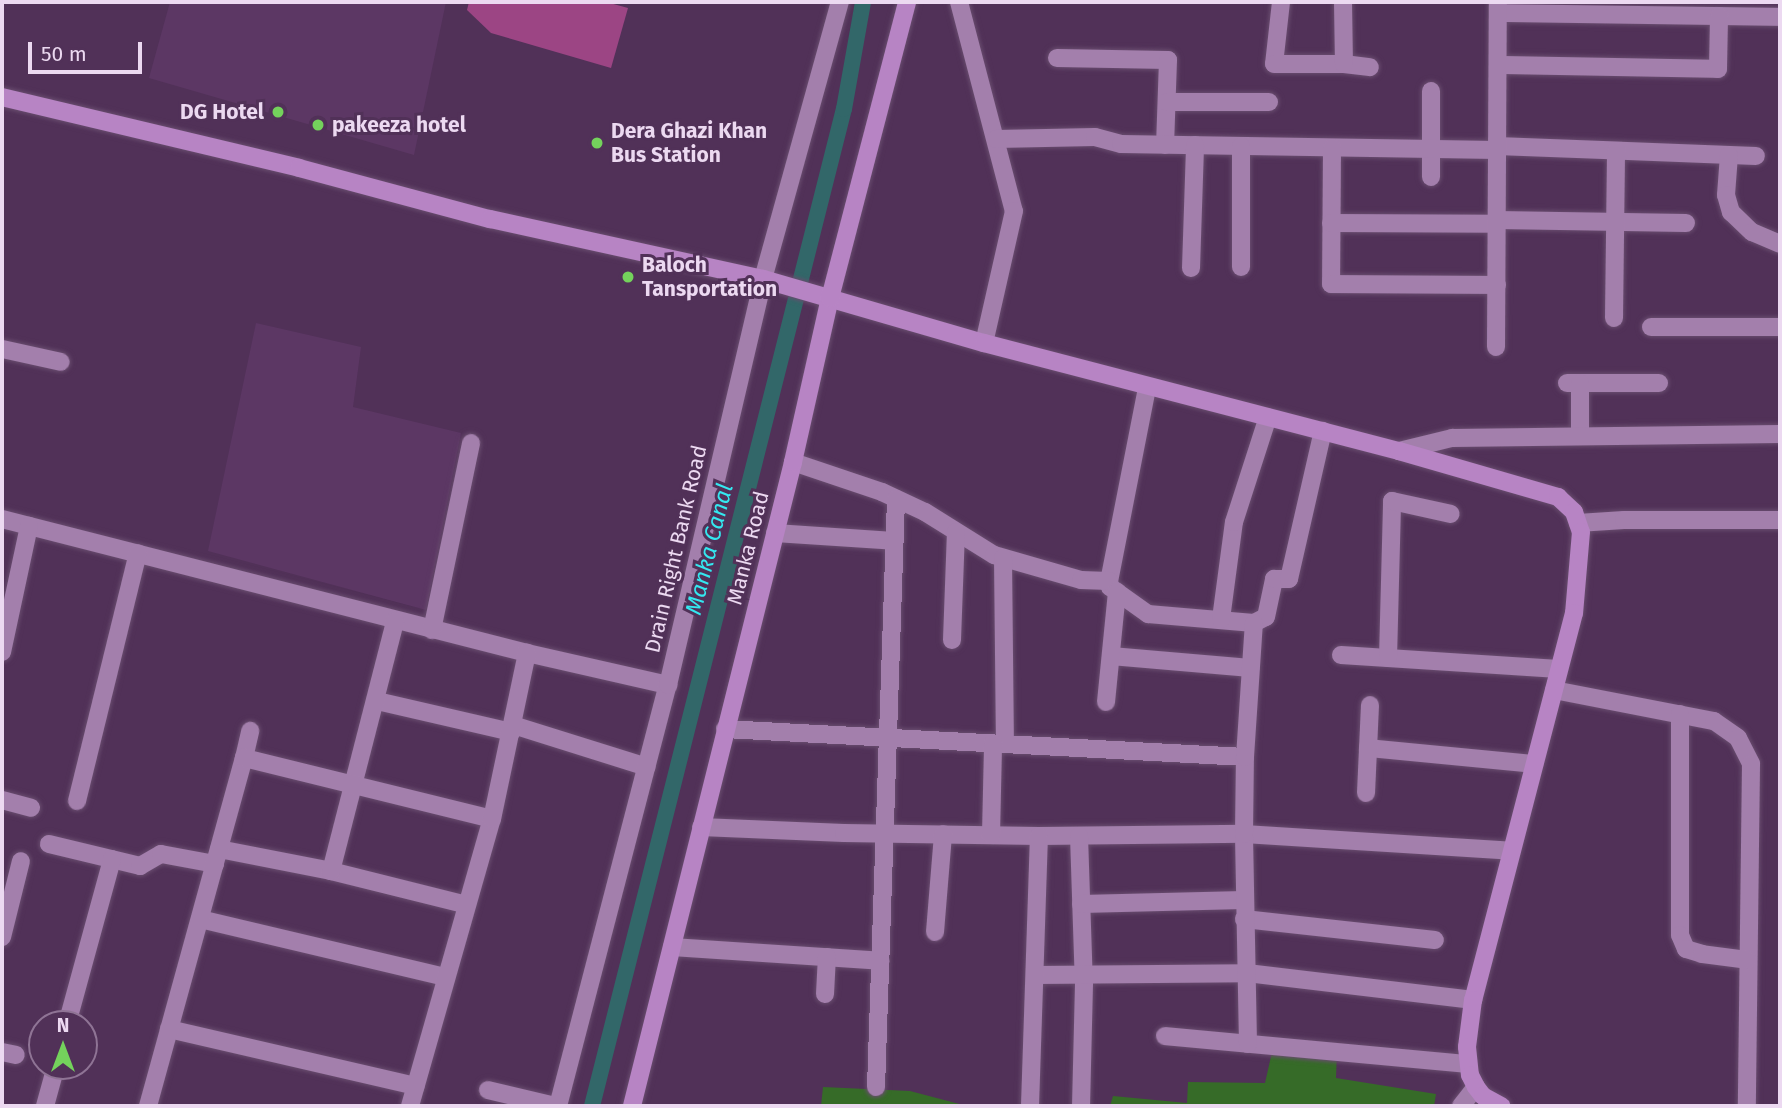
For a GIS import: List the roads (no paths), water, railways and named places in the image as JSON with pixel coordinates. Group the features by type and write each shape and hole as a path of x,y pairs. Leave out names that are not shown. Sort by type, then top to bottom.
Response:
{"main road":[{"name":"Manka Road","path":"632,1106 793,462 830,298 907,2"},
{"path":"2,97 299,168 490,219 763,279 984,343 1399,451 1558,497 1574,512 1578,523 1581,543 1578,583 1554,690 1474,1000 1468,1064 1476,1087 1483,1096 1501,1106"}],"street":[{"name":"Drain Right Bank Road","path":"556,1106 668,685 763,279 840,2"},
{"path":"959,2 1014,211 984,343"},
{"path":"1281,2 1274,64 1344,64 1370,67"},
{"path":"1343,2 1344,64"},
{"path":"1496,347 1498,7 1780,17"},
{"path":"1498,65 1718,69 1719,16"},
{"path":"1057,58 1168,60 1165,145"},
{"path":"1431,91 1432,177"},
{"path":"1167,102 1269,102"},
{"path":"996,139 1094,137 1121,144 1497,148 1756,156"},
{"path":"1191,268 1195,145"},
{"path":"1241,146 1241,267"},
{"path":"1332,148 1331,284 1497,285"},
{"path":"1614,318 1616,151"},
{"path":"1729,155 1726,195 1731,212 1752,232 1780,244"},
{"path":"1331,223 1686,223"},
{"path":"1651,327 1780,327"},
{"path":"2,349 61,362"},
{"path":"1580,435 1574,383 1659,383"},
{"path":"1106,702 1111,656 1113,587 1147,387"},
{"path":"1221,619 1234,522 1268,417"},
{"path":"793,462 925,512 973,544 1003,558 1113,587 1148,614 1254,624 1266,617 1273,579 1289,579 1322,431"},
{"path":"1399,451 1452,438 1780,434"},
{"path":"432,630 471,443"},
{"path":"876,1087 896,499"},
{"path":"1388,658 1392,501 1451,514"},
{"path":"2,519 395,621 668,685"},
{"path":"1578,523 1624,520 1780,520"},
{"path":"2,652 29,526"},
{"path":"952,640 956,531"},
{"path":"775,533 894,541"},
{"path":"77,800 138,553"},
{"path":"991,835 999,744 1003,558"},
{"path":"331,871 352,785 377,701 395,621"},
{"path":"1248,1044 1244,919 1245,757 1254,624"},
{"path":"410,1106 492,819 527,653"},
{"path":"1341,655 1559,669"},
{"path":"1111,656 1250,668"},
{"path":"1554,690 1714,721 1738,738 1751,764 1747,1106"},
{"path":"377,701 512,729 647,767"},
{"path":"1366,793 1370,705"},
{"path":"1680,714 1680,935 1686,949 1702,954 1748,960"},
{"path":"725,729 1245,757"},
{"path":"148,1106 250,732"},
{"path":"1368,748 1534,764"},
{"path":"244,758 492,819"},
{"path":"2,800 32,808"},
{"path":"701,827 1039,836 1244,834 1511,851"},
{"path":"935,932 943,834"},
{"path":"1030,1106 1039,836"},
{"path":"1079,836 1083,973 1081,1106"},
{"path":"49,844 140,866 161,854 217,856 331,871 467,905"},
{"path":"72,1010 112,859"},
{"path":"2,937 6,899 22,861"},
{"path":"1082,904 1244,900"},
{"path":"200,919 446,977"},
{"path":"1244,919 1435,940"},
{"path":"672,947 881,961"},
{"path":"825,994 827,957"},
{"path":"1035,975 1247,973 1474,1000"},
{"path":"169,1029 416,1086"},
{"path":"1165,1036 1468,1064"},
{"path":"45,1106 52,1080"},
{"path":"1461,1106 1476,1087"},
{"path":"488,1090 556,1106"}],"waterway":[{"name":"Manka Canal","path":"592,1106 844,109 863,2"}],"place":[{"name":"DG Hotel","path":"278,112"},
{"name":"pakeeza hotel","path":"318,125"},
{"name":"Dera Ghazi Khan Bus Station","path":"597,143"},
{"name":"Baloch Tansportation","path":"628,277"}]}
